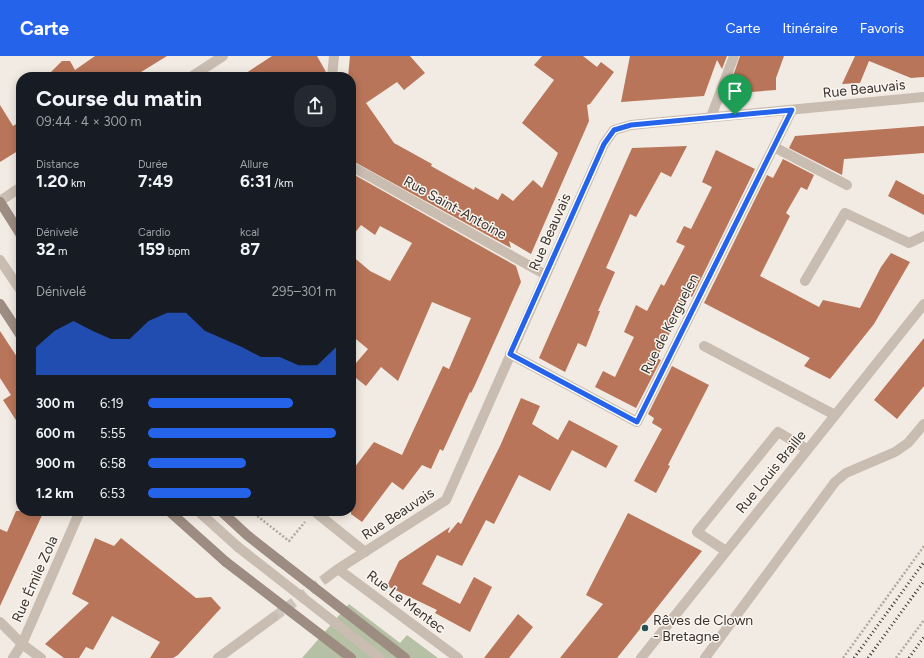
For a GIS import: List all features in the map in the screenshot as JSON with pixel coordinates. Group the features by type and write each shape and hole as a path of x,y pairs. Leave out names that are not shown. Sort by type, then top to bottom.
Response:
{"main road":[{"path":"0,201 16,227"},
{"path":"0,304 16,328"},
{"path":"175,516 226,562 351,658"},
{"path":"226,516 247,535 405,658"}],"street":[{"path":"199,72 223,56"},
{"path":"332,72 334,56"},
{"path":"711,117 734,56"},
{"name":"Rue Beauvais","path":"326,578 446,500 604,144 614,130 631,125 924,98"},
{"name":"Rue de Kerguelen","path":"510,354 637,422 792,110"},
{"path":"774,147 847,185"},
{"name":"Rue Saint-Antoine","path":"356,169 546,275"},
{"path":"0,201 16,190"},
{"path":"805,281 845,214 909,243 924,236"},
{"path":"0,260 16,284"},
{"name":"Rue Louis Braille","path":"641,658 924,304"},
{"path":"704,346 835,415"},
{"path":"704,658 835,482 846,473 895,452 908,443 924,424"},
{"path":"726,550 697,532 778,432 807,449"},
{"name":"Rue Émile Zola","path":"13,658 22,644 78,516"},
{"path":"204,516 238,547 380,658"},
{"path":"320,516 365,552"},
{"name":"Rue Le Mentec","path":"338,569 458,658"},
{"path":"218,658 274,617"},
{"path":"0,622 22,644 41,658"}],"path":[{"path":"257,516 289,541 306,520 310,524"},
{"path":"843,658 924,546"},
{"path":"896,658 924,620"}],"green space":[{"path":"349,604 400,643 407,635 438,658 302,658"}],"building":[{"path":"95,56 167,56 141,72 51,72 62,61 70,61 75,70"},
{"path":"272,56 317,56 326,72 248,72"},
{"path":"350,56 410,56 425,73 404,90 397,82 366,103 394,143 474,190 475,187 498,200 502,193 513,201 533,180 542,188 558,153 522,123 554,80 534,65 542,56 583,56 597,67 601,62 614,72 590,104 587,105 589,121 531,254 509,241 511,248 356,163 356,72 348,72"},
{"path":"630,56 727,56 722,69 717,60 704,96 621,102"},
{"path":"740,56 784,56 776,78 776,90 751,92 731,82"},
{"path":"855,56 924,56 924,77 911,78 869,61 860,83 842,84"},
{"path":"0,105 13,126 16,124 16,152 0,162"},
{"path":"924,126 924,153 844,159 842,175 789,148 795,136"},
{"path":"687,146 671,177 661,172 636,217 630,214 606,268 615,272 598,311 600,311 586,347 578,343 565,372 539,358 632,148"},
{"path":"716,150 755,169 692,297 687,294 671,324 674,325 657,358 661,360 636,408 595,387 603,371 615,377 634,337 624,332 636,305 647,311 661,284 664,286 685,246 676,242 684,226 691,229 712,187 702,182"},
{"path":"783,159 814,175 807,190 801,187 786,213 790,216 760,276 819,307 823,300 860,308 881,267 891,253 910,262 874,324 830,379 804,366 810,358 704,303 767,175 773,178"},
{"path":"356,176 516,266 521,282 475,385 471,393 470,392 443,451 440,449 431,469 422,465 403,490 392,482 362,522 354,516 356,516 356,465 374,442 402,455 443,366 449,369 471,318 432,302 398,381 381,367 366,386 356,378 356,363 368,349 356,339 356,259 370,271 390,281 412,243 380,226 375,235 361,225 356,232"},
{"path":"896,180 924,195 924,215 888,196"},
{"path":"0,331 16,355 16,420 3,400 11,395 0,378"},
{"path":"924,338 924,386 897,419 874,400"},
{"path":"672,366 709,385 668,465 670,466 656,493 634,481 662,429 652,423 654,418 648,414"},
{"path":"521,398 540,406 532,424 558,440 569,420 618,446 606,468 572,450 550,491 519,475 494,524 486,520 462,566 437,555 422,584 460,604 474,577 492,587 470,632 435,613 437,610 387,586 399,561 450,527 449,533 458,522 461,524 500,446"},
{"path":"16,511 16,516 42,516 0,606 0,529 7,532"},
{"path":"628,513 702,551 617,658 560,658 603,604 586,595"},
{"path":"95,538 114,546 121,538 196,598 211,597 221,608 178,655 173,658 150,658 160,642 112,616 93,650 86,647 79,658 64,658 45,644 89,603 72,594"},
{"path":"518,614 533,627 509,658 484,658"}],"tunnel":[{"path":"274,617 326,578"}],"railway":[{"path":"854,658 924,562"},
{"path":"868,658 924,581"},
{"path":"909,658 924,637"}],"place":[{"name":"Rêves de Clown - Bretagne","path":"645,628"}],"route":[{"path":"792,110 637,422 510,354 604,144 614,130 631,125 735,115 792,110"}]}
